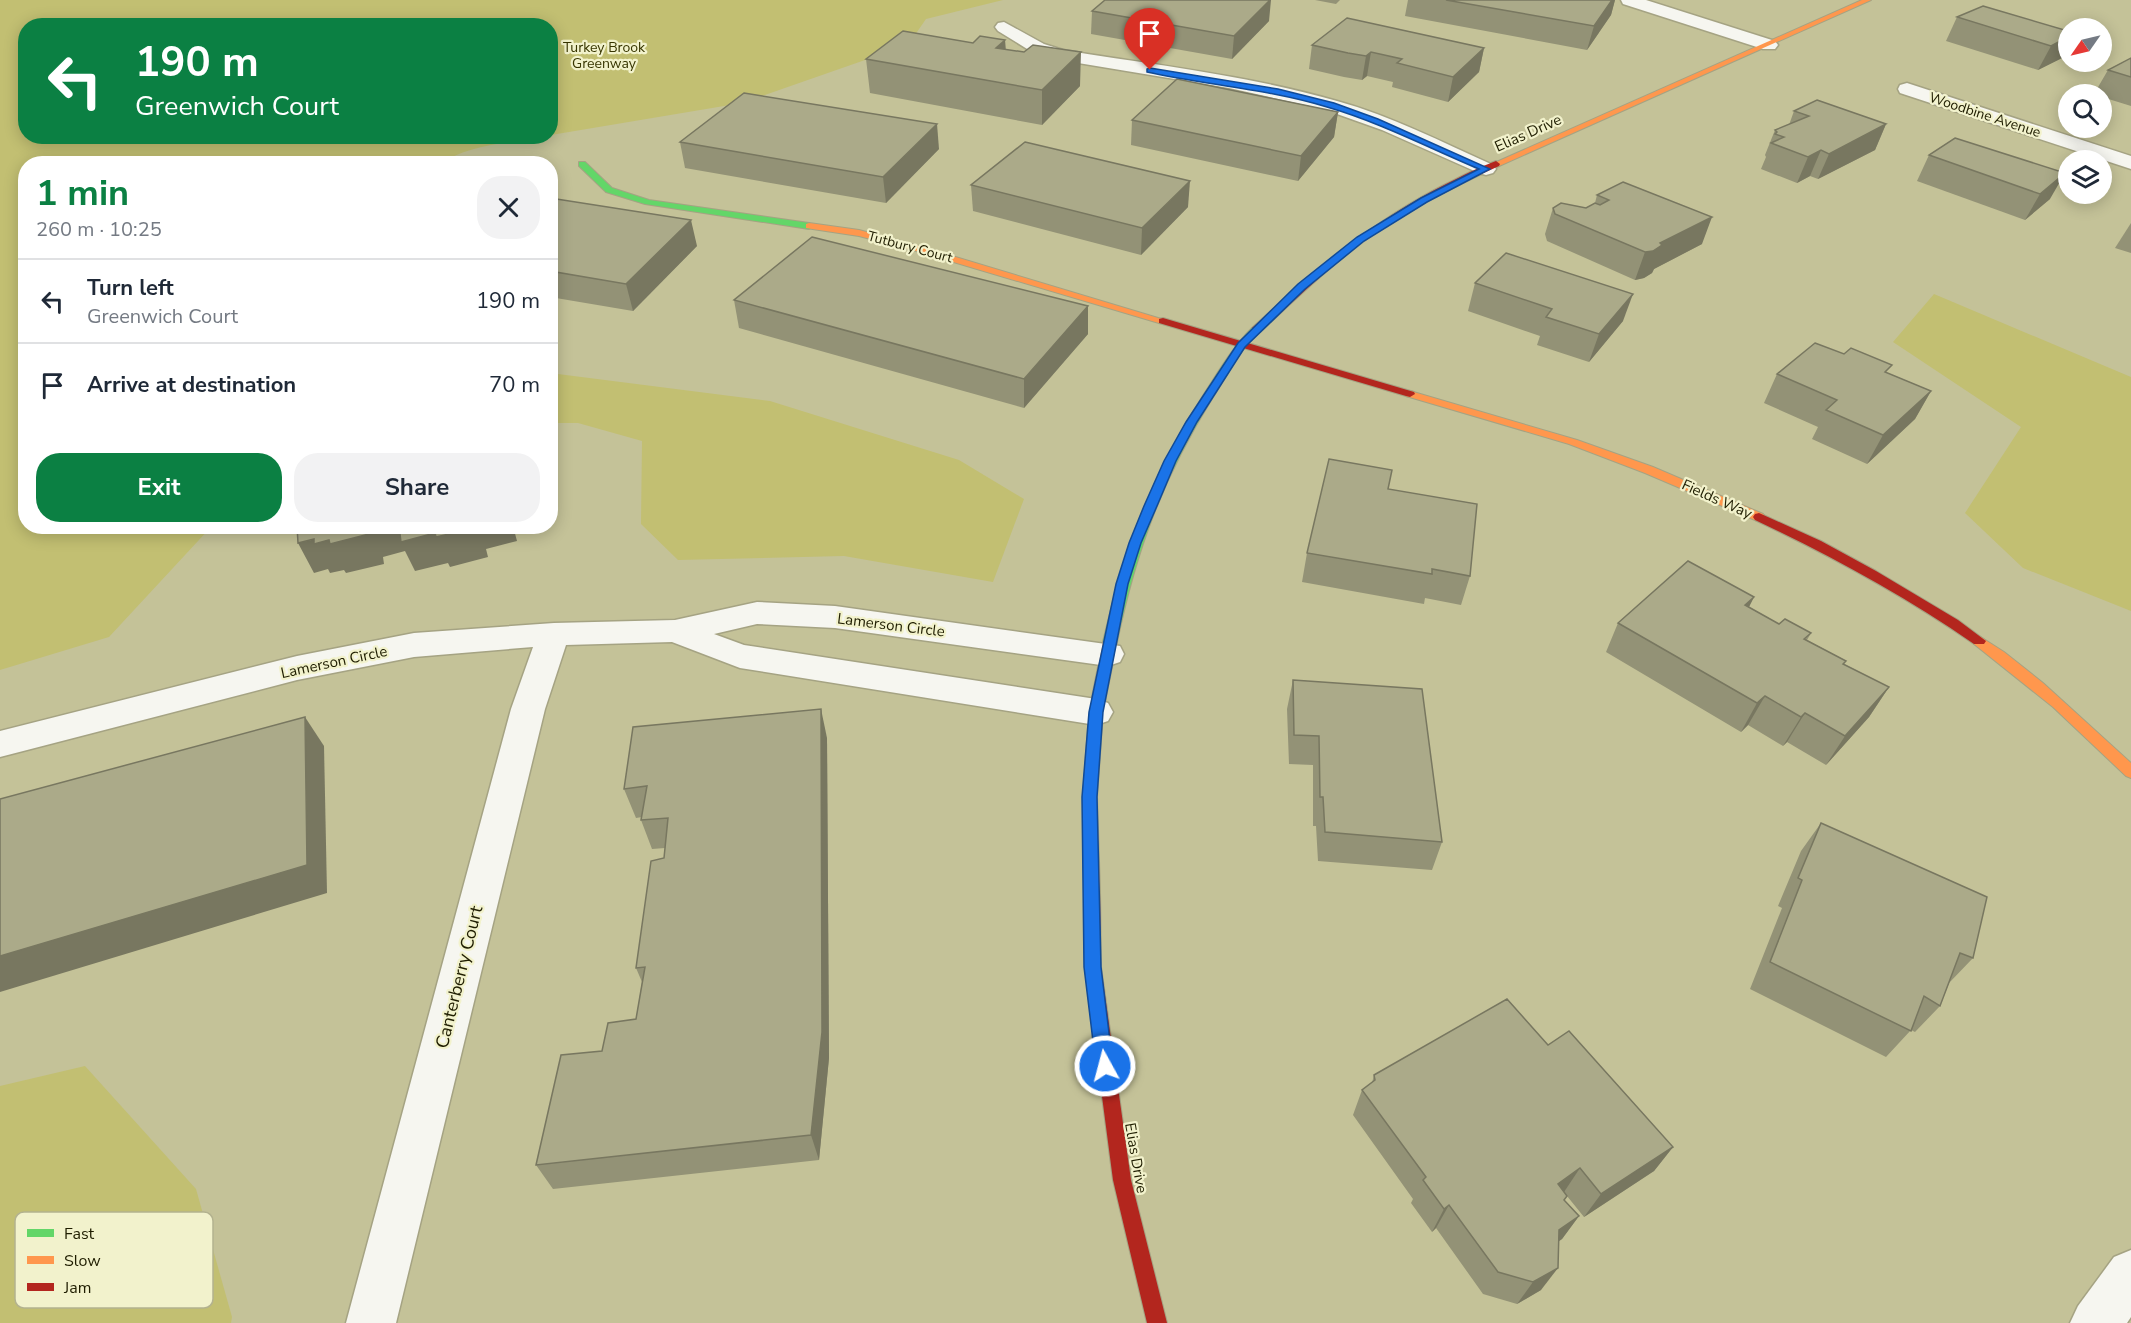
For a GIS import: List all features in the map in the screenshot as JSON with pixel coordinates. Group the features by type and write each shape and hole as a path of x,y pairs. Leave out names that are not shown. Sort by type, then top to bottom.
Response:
{"street":[{"path":"1629,0 1769,45"},
{"name":"Elias Drive","path":"1157,1323 1122,1180 1105,1066 1093,967 1090,797 1096,712 1122,584 1135,543 1170,461 1241,345 1302,286 1361,239 1424,200 1486,169 1868,0"},
{"path":"1004,27 1038,48 1060,55 1278,92 1331,105 1375,121 1486,169"},
{"name":"Woodbine Avenue","path":"1907,89 2131,163"},
{"name":"Tutbury Court","path":"582,164 609,190 648,202 859,233 938,254 1241,345"},
{"name":"Fields Way","path":"1241,345 1573,442 1632,463 1739,508 1910,596 1982,640 2071,711 2131,772"},
{"name":"Lamerson Circle","path":"0,744 309,666 414,645 554,634 675,631 757,613 835,617 1108,654"},
{"name":"Lamerson Circle","path":"675,631 741,656 1096,712"},
{"name":"Canterberry Court","path":"371,1323 528,709 554,634"},
{"path":"2095,1323 2131,1274"}],"green space":[{"name":"Turkey Brook Greenway","path":"0,0 1003,0 926,19 908,45 742,103 558,134 558,18 18,18 18,144 498,144 476,148 455,156 18,156 18,534 205,534 109,637 0,670"},
{"path":"1934,294 2131,377 2131,611 2023,568 1965,513 2021,427 1893,342"},
{"path":"558,374 770,401 959,460 1024,499 993,582 844,556 678,560 641,524 642,441 578,423 558,423"},
{"path":"85,1066 196,1189 202,1212 15,1212 15,1308 213,1308 213,1249 232,1317 231,1323 0,1323 0,1086"}],"building":[{"path":"1105,0 1270,0 1234,36 1092,11"},
{"path":"1446,0 1612,0 1594,26"},
{"path":"1983,6 2058,28 2058,42 2051,46 1957,17"},
{"path":"1347,18 1484,48 1453,77 1397,63 1402,59 1371,52 1366,56 1312,45"},
{"path":"903,31 973,43 980,36 1005,40 996,48 1024,52 1033,45 1081,52 1042,90 866,59"},
{"path":"2131,58 2131,77 2112,71 2112,68"},
{"path":"1177,79 1338,112 1301,156 1132,120"},
{"path":"744,93 937,124 883,177 680,142"},
{"path":"1817,100 1886,124 1829,154 1821,150 1808,157 1771,143 1784,137 1775,134 1777,132 1775,130 1809,116 1794,111"},
{"path":"1955,138 2058,171 2058,179 2040,194 1929,155"},
{"path":"1025,142 1190,181 1142,228 971,185"},
{"path":"1623,182 1712,217 1660,243 1662,245 1653,251 1645,252 1555,214 1553,208 1561,203 1586,208 1595,203 1600,205 1609,200 1597,195"},
{"path":"558,199 691,220 626,284 558,272"},
{"path":"812,237 1088,306 1024,379 734,300"},
{"path":"1506,253 1633,294 1599,334 1546,317 1552,309 1475,283"},
{"path":"1815,343 1844,354 1851,348 1892,365 1885,372 1931,391 1883,435 1826,410 1837,400 1777,374"},
{"path":"1329,459 1392,470 1388,489 1477,504 1470,576 1432,569 1432,574 1307,553"},
{"path":"297,534 369,534 330,544 329,540 314,544 314,539 298,543"},
{"path":"400,534 431,534 401,542"},
{"path":"1688,561 1754,597 1745,605 1779,624 1785,619 1811,633 1804,639 1846,661 1843,664 1889,687 1845,736 1805,713 1801,717 1765,696 1757,703 1618,623"},
{"path":"1293,680 1422,689 1442,842 1325,832 1323,797 1320,797 1319,736 1294,735"},
{"path":"821,709 822,1032 811,1135 536,1165 561,1055 602,1051 608,1023 636,1019 645,967 636,968 651,861 664,858 668,818 641,820 647,786 624,789 633,727"},
{"path":"305,717 307,865 0,956 0,799"},
{"path":"1821,823 1987,897 1973,958 1960,953 1940,1006 1924,996 1911,1031 1770,962 1802,880 1798,878"},
{"path":"1507,999 1548,1045 1569,1031 1673,1147 1601,1194 1580,1168 1558,1184 1567,1196 1564,1200 1579,1216 1559,1230 1558,1268 1533,1282 1498,1272 1449,1205 1444,1209 1423,1180 1426,1177 1362,1090 1375,1080 1374,1075"}],"traffic: fast":[{"path":"582,164 609,190 648,202 809,226"},
{"path":"1110,642 1134,548 1160,481 1179,444 1214,387 1241,345 1256,330"}],"traffic: slow":[{"path":"1496,164 1868,0"},
{"path":"809,226 859,233 916,248 1163,321"},
{"path":"1410,394 1573,442 1649,470 1759,517"},
{"path":"1979,641 2058,703 2131,772"},
{"path":"1092,893 1090,797 1096,712 1110,642"}],"traffic: jam":[{"path":"1256,330 1346,250 1376,229 1426,198 1496,164"},
{"path":"1163,321 1410,394"},
{"path":"1759,517 1872,574 1979,641"},
{"path":"1092,893 1093,967 1122,1180 1157,1323"}],"route":[{"path":"1105,1066 1093,967 1090,797 1096,712 1122,584 1150,506 1170,461 1192,422 1241,345 1302,286 1361,239 1424,200 1486,169 1375,121 1331,105 1278,92 1150,70"}]}
